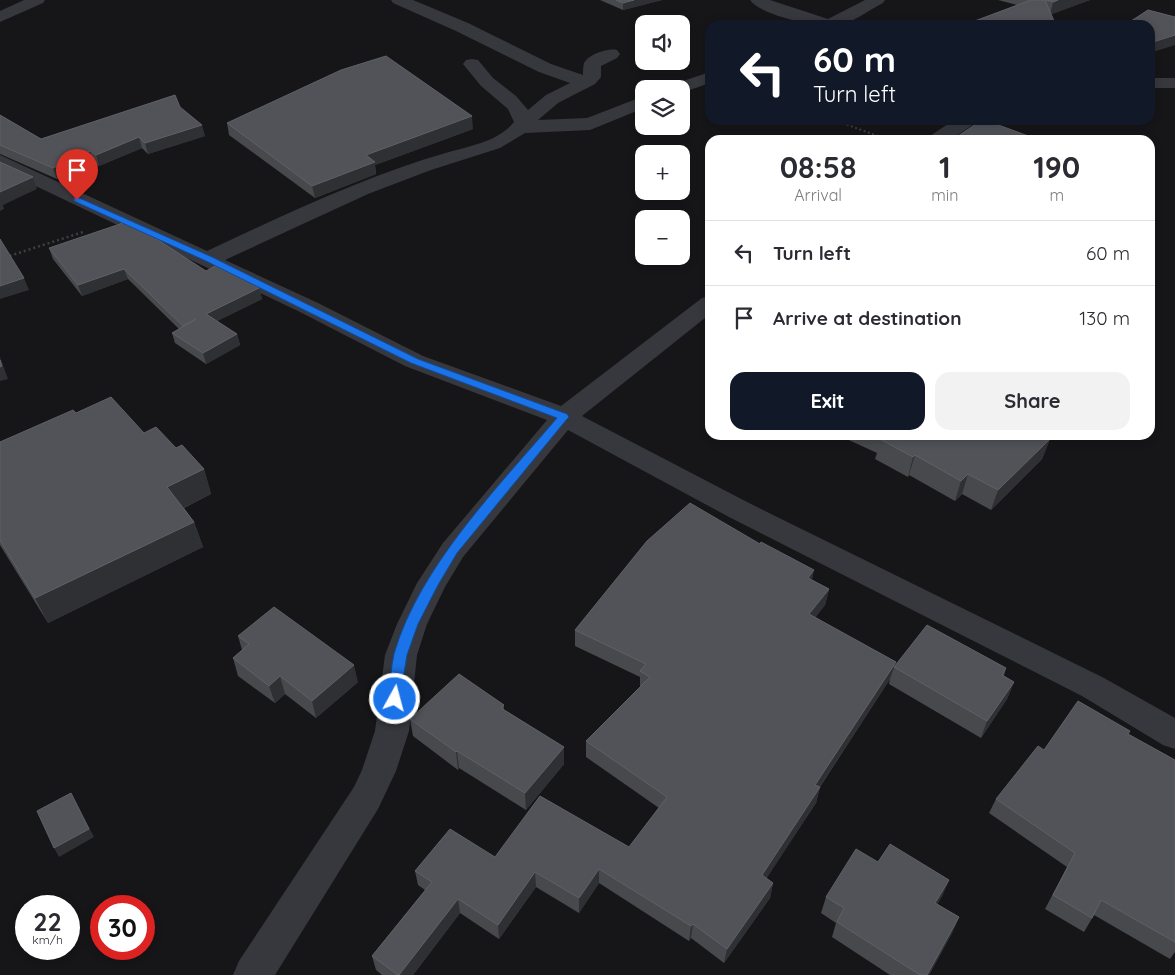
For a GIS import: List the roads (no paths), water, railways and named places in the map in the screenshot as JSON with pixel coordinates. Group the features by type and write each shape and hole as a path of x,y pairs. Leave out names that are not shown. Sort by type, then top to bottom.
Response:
{"street":[{"path":"0,18 37,0"},
{"path":"398,0 462,27 545,68 585,82"},
{"path":"758,0 813,20"},
{"path":"839,20 877,0"},
{"path":"209,259 344,197 410,171 478,150 497,142 521,126 552,99 592,77 592,65 611,54"},
{"path":"472,64 480,75 517,108 522,116 521,126"},
{"path":"690,84 705,79"},
{"path":"1155,83 1175,83"},
{"path":"521,126 590,124 635,105"},
{"path":"944,135 960,125"},
{"path":"0,160 121,220 209,259 414,361 564,417 739,510 1093,687 1175,735"},
{"path":"253,975 366,798 379,770 392,731 401,655 412,624 432,583 453,550 564,417 705,307"}]}
